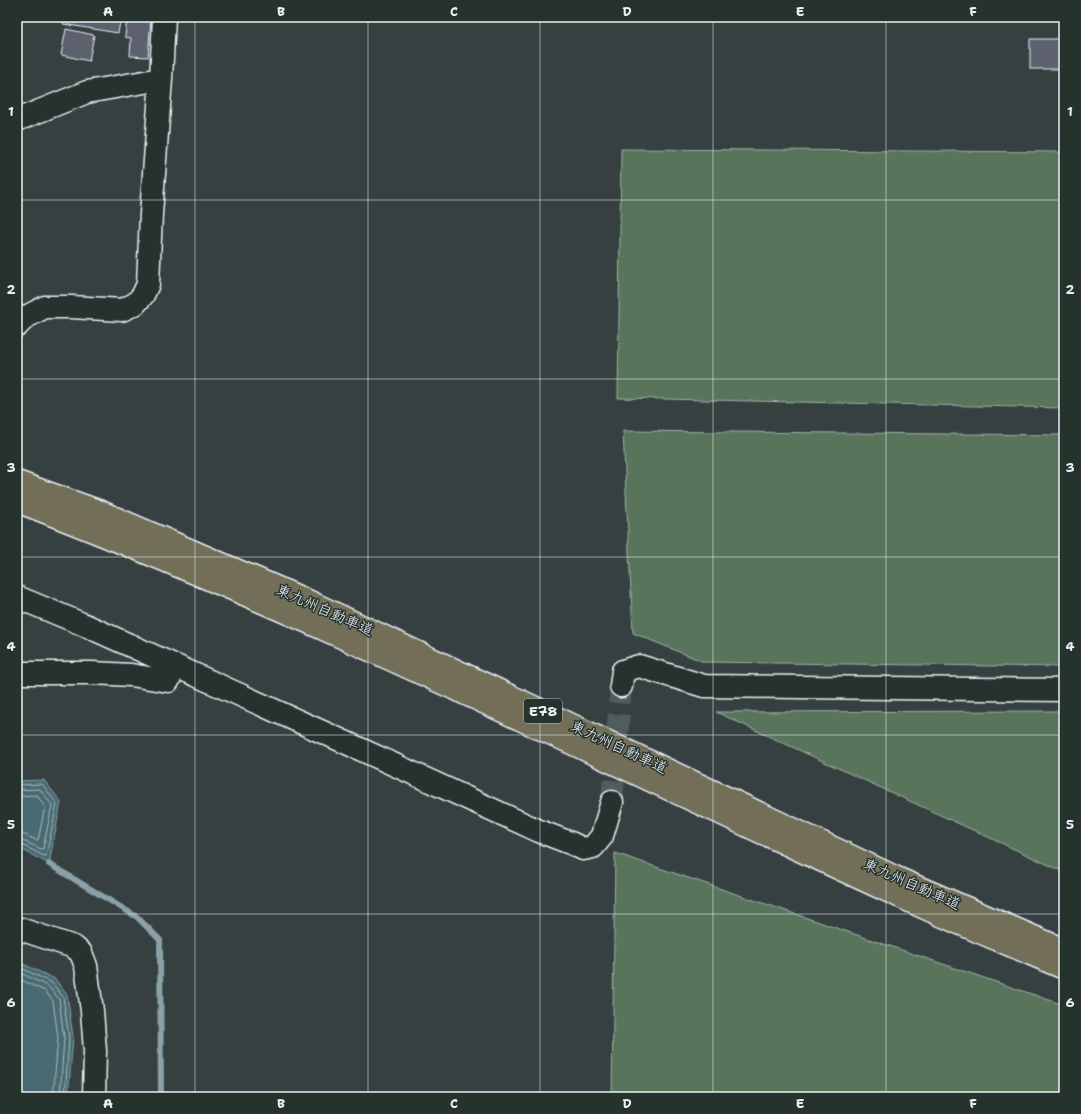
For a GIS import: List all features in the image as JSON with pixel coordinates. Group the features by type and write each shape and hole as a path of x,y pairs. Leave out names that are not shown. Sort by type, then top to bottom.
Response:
{"highway":[{"name":"東九州自動車道","path":"17,482 101,512 310,602 899,879 1064,950"},
{"name":"東九州自動車道","path":"17,501 90,529 299,618 517,717 892,893 1064,968"}],"street":[{"path":"17,326 26,317 45,307 122,310 135,304 143,295 148,284 164,17"},
{"path":"17,120 87,92 161,79"},
{"path":"17,597 87,626 539,831 574,844 583,849 593,847 602,836 612,802"},
{"path":"17,673 84,673 124,675 168,681 176,666"},
{"path":"621,686 623,671 639,666 704,686 1064,690"},
{"path":"17,928 74,947 81,954 86,966 92,1011 95,1051 94,1097"}],"green space":[{"path":"621,149 1064,152 1064,408 618,398"},
{"path":"623,431 1064,435 1064,667 704,662 633,633"},
{"path":"1064,711 1064,872 716,712"},
{"path":"615,853 1064,1005 1064,1097 612,1097"}],"water":[{"path":"44,780 61,802 49,864 17,847 17,781"},
{"path":"17,961 55,979 67,995 73,1037 68,1097 17,1097"}],"building":[{"path":"64,17 121,17 118,33 63,24"},
{"path":"127,17 151,17 148,57 130,56 131,38 125,37"},
{"path":"66,29 94,35 89,61 61,55"},
{"path":"1030,39 1064,39 1064,69 1030,69"}],"waterway":[{"path":"49,864 137,917 160,940 161,1097"}],"tunnel":[{"path":"612,802 621,686"}]}
